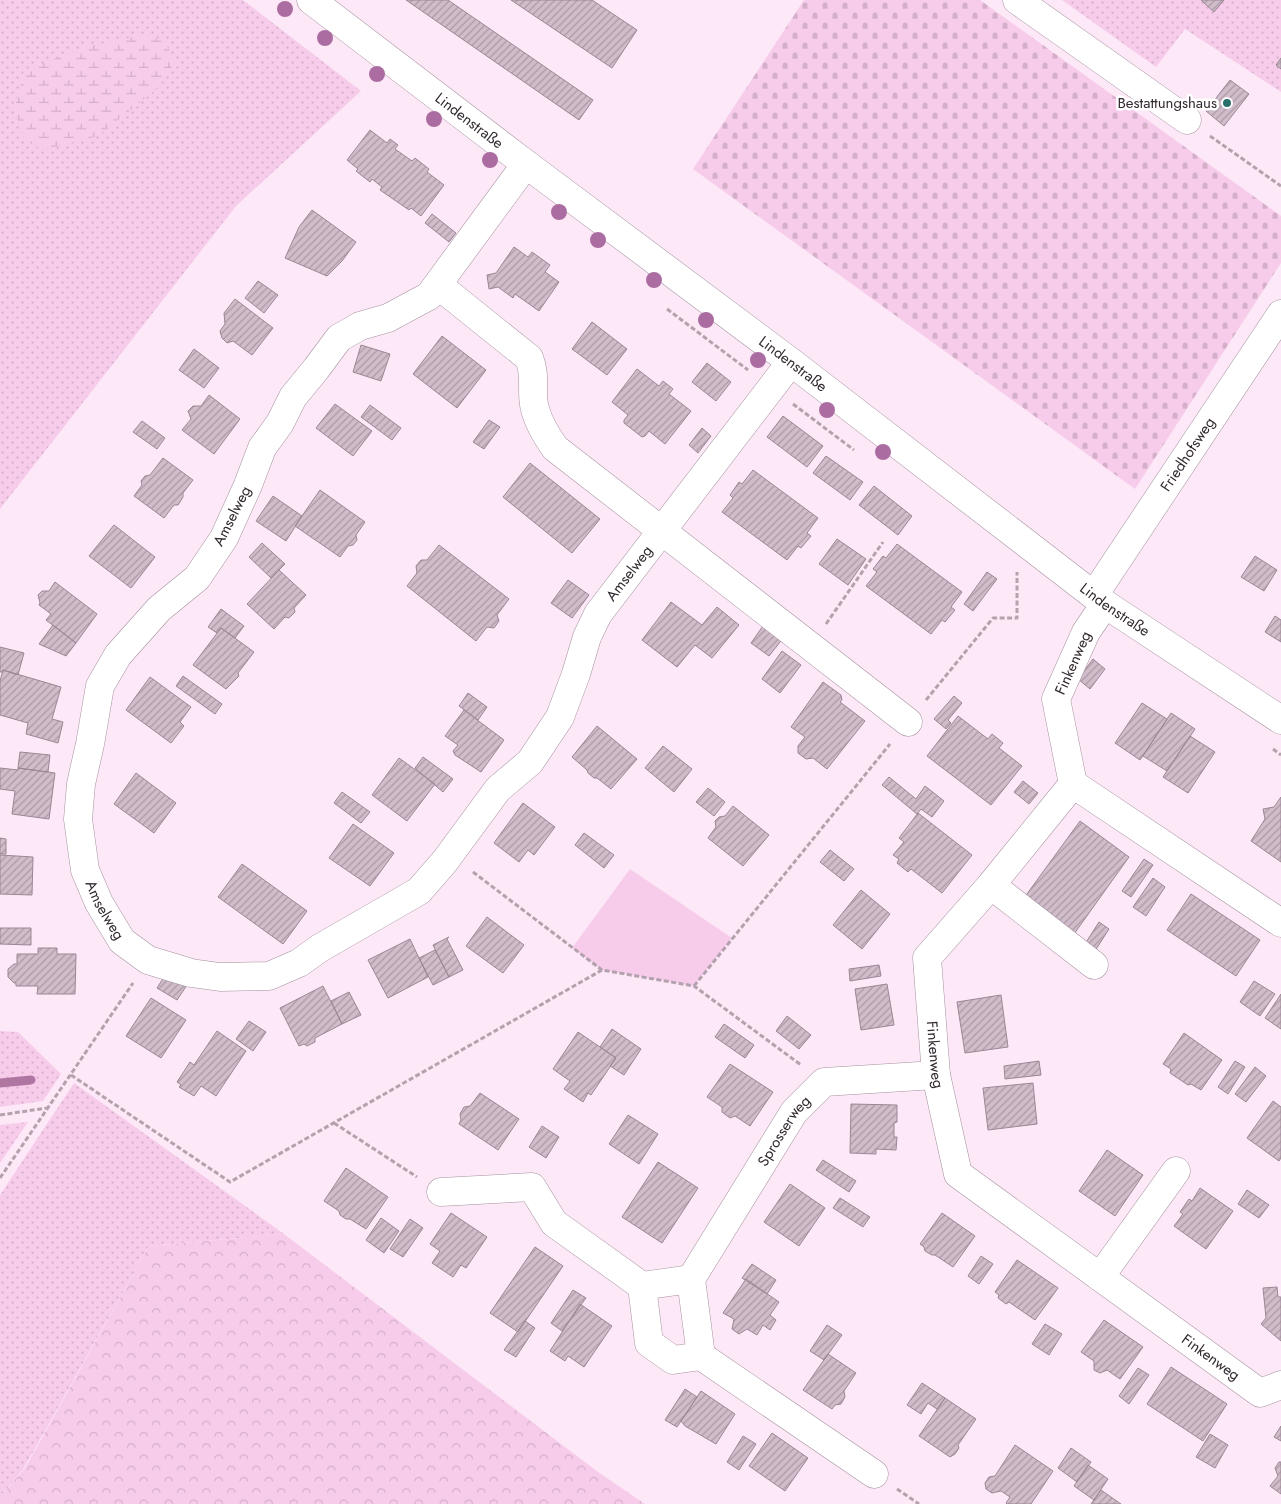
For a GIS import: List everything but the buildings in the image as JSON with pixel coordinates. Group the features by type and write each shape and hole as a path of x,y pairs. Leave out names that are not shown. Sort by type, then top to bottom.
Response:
{"street":[{"name":"Lindenstraße","path":"311,0 526,164 792,362 1099,600 1281,720"},
{"path":"1017,0 1187,120"},
{"name":"Amselweg","path":"526,164 430,296 388,318 360,326 339,338 292,397 280,422 262,448 224,538 198,578 159,609 118,655 100,686 81,784 78,819 85,870 99,903 122,941 148,960 191,974 220,977 269,976 299,963 320,948 419,891 498,789 530,762 560,717 587,637 598,614 792,362"},
{"name":"Amselweg","path":"438,285 529,358 534,368 534,409 548,438 556,448 908,722"},
{"name":"Friedhofsweg","path":"1099,600 1281,314"},
{"name":"Finkenweg","path":"1099,600 1056,699 1073,784 991,885 927,958 936,1075 958,1174 1260,1393 1281,1385"},
{"path":"1073,784 1281,923"},
{"path":"991,885 1094,965"},
{"path":"824,1082 936,1075"},
{"name":"Sprosserweg","path":"691,1279 794,1112 824,1082"},
{"path":"1100,1277 1176,1171"},
{"path":"441,1192 532,1187 554,1223 642,1286 691,1279 701,1356"},
{"path":"642,1286 649,1343 674,1360 701,1356 874,1474"}],"path":[{"path":"1187,120 1281,186"},
{"path":"663,306 859,454"},
{"path":"810,646 883,542"},
{"path":"694,986 993,618 1017,618 1017,573 1010,567"},
{"path":"449,854 602,970 694,986 824,1082"},
{"path":"0,1178 148,960"},
{"path":"71,1075 230,1182 602,970"},
{"path":"0,1115 47,1108"},
{"path":"334,1123 441,1192"}],"green space":[{"path":"0,0 243,0 361,91 236,206 0,509"},
{"path":"804,0 980,0 1281,216 1281,263 1135,489 693,169"},
{"path":"1062,0 1281,0 1281,92 1185,29 1156,67"},
{"path":"143,35 165,42 175,62 158,88 98,136 42,150 24,139 14,110 24,71 84,47"},
{"path":"630,869 732,938 694,986 602,970 572,948"},
{"path":"0,1031 18,1032 61,1074 43,1101 0,1107"},
{"path":"74,1083 284,1234 149,1246 24,1468 0,1497 0,1195"},
{"path":"28,1122 0,1163 0,1125"},
{"path":"284,1234 598,1472 645,1504 0,1504 0,1497 25,1468 149,1246"}],"waterway":[{"path":"0,1083 31,1080"}],"place":[{"name":"Bestattungshaus","path":"1227,103"}]}
